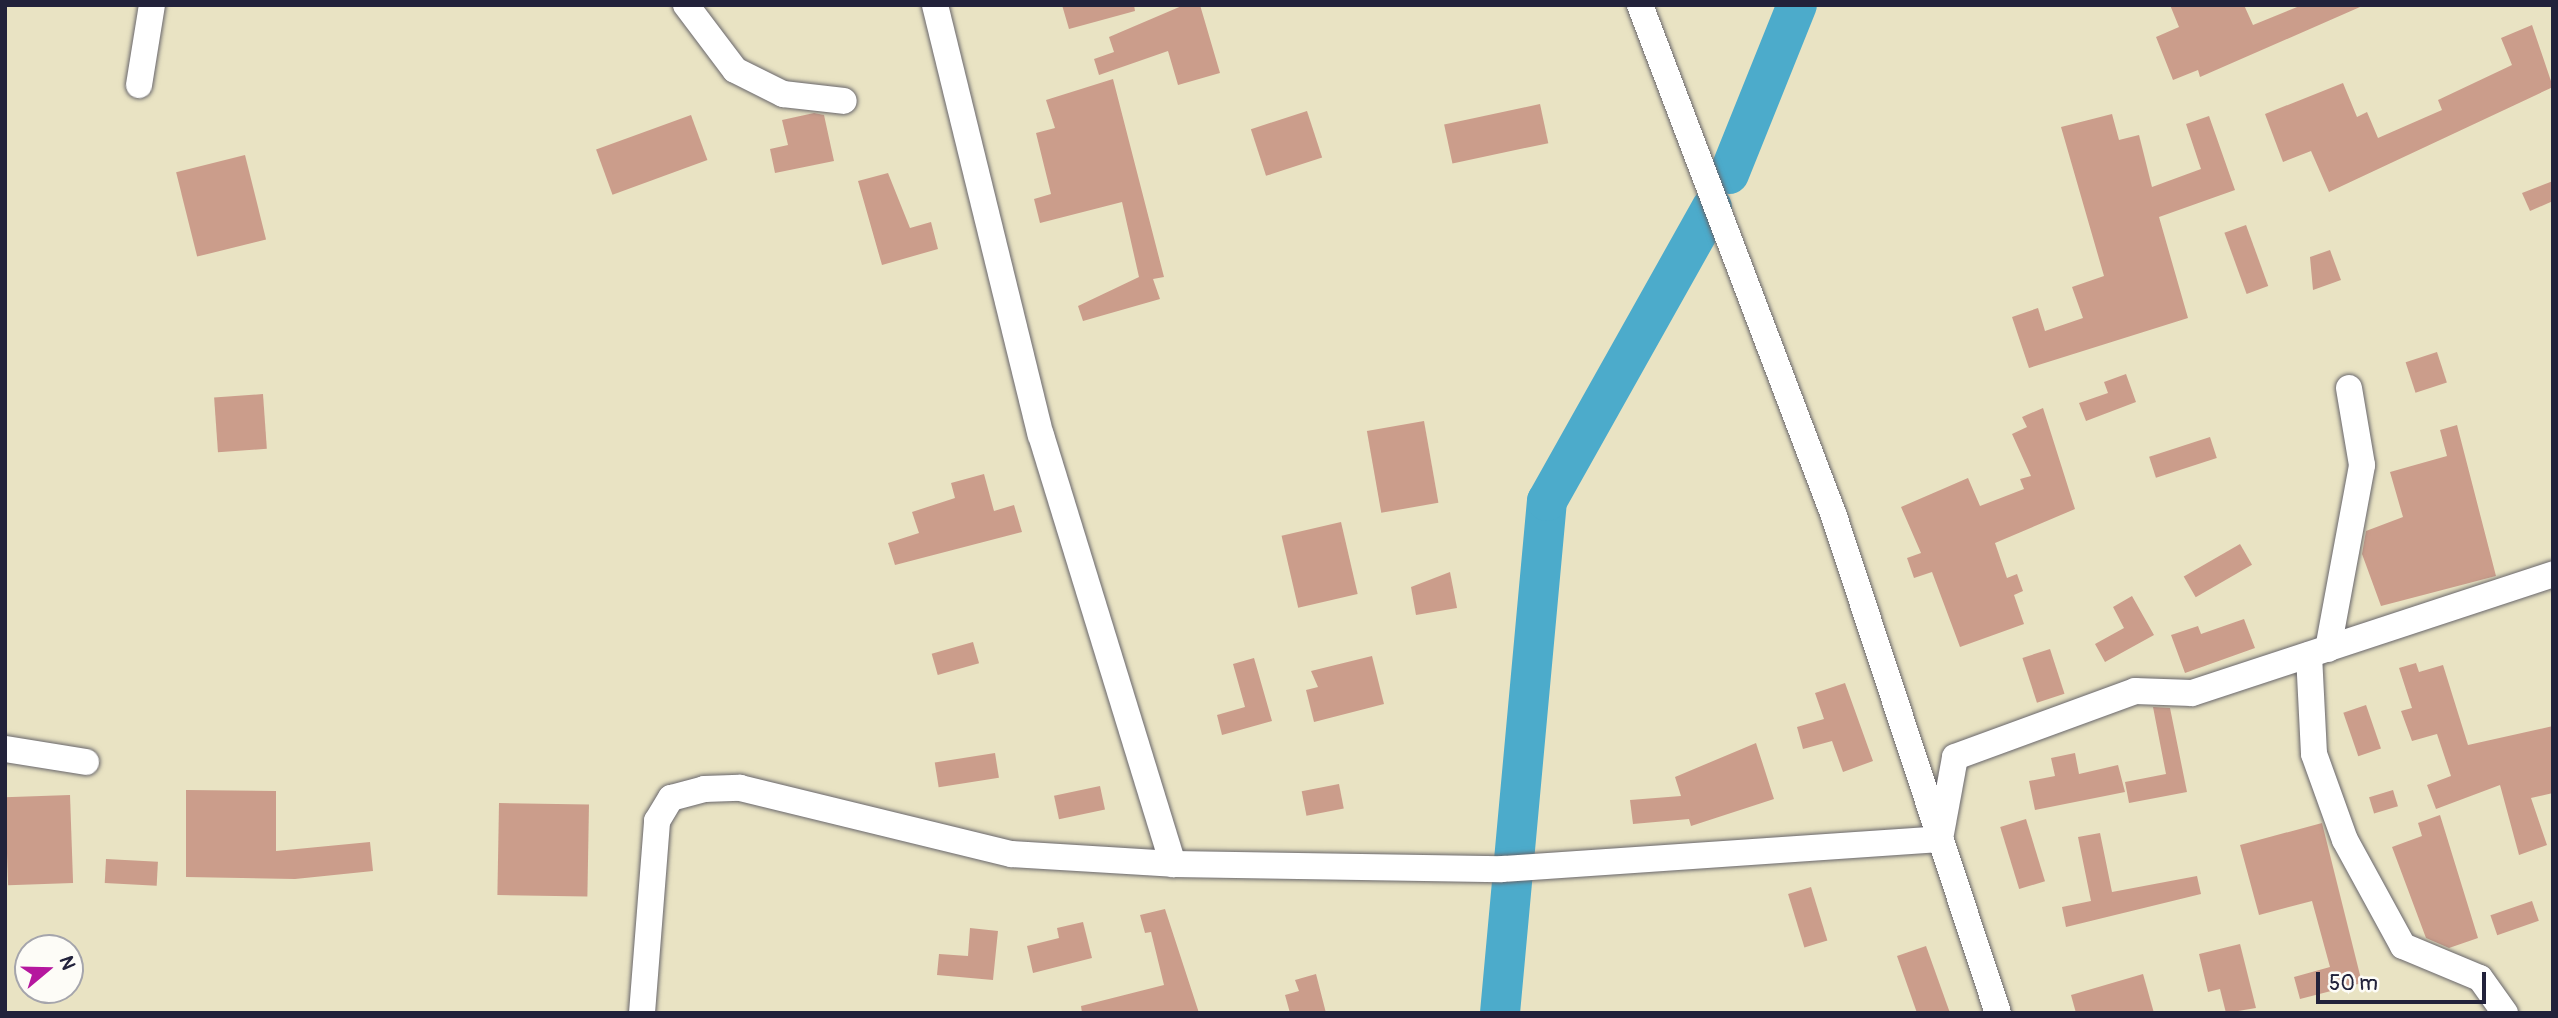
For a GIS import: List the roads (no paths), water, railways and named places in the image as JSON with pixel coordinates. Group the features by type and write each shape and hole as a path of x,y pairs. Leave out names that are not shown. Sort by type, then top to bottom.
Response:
{"street":[{"path":"139,85 152,5"},
{"path":"686,5 735,70 783,94 844,101"},
{"path":"935,5 1041,435 1173,863"},
{"path":"1640,5 1834,516 1998,1013"},
{"path":"2349,388 2362,466 2318,652 2314,754 2346,840 2403,946 2480,978 2505,1013"},
{"path":"1940,839 1955,757 2135,691 2192,693 2553,574"},
{"path":"5,749 86,762"},
{"path":"642,1013 657,821 671,798 740,788 1011,854 1173,863 1502,869 1940,839"}],"waterway":[{"path":"1729,174 1797,5"},
{"path":"1500,1013 1547,501 1712,207"}]}
